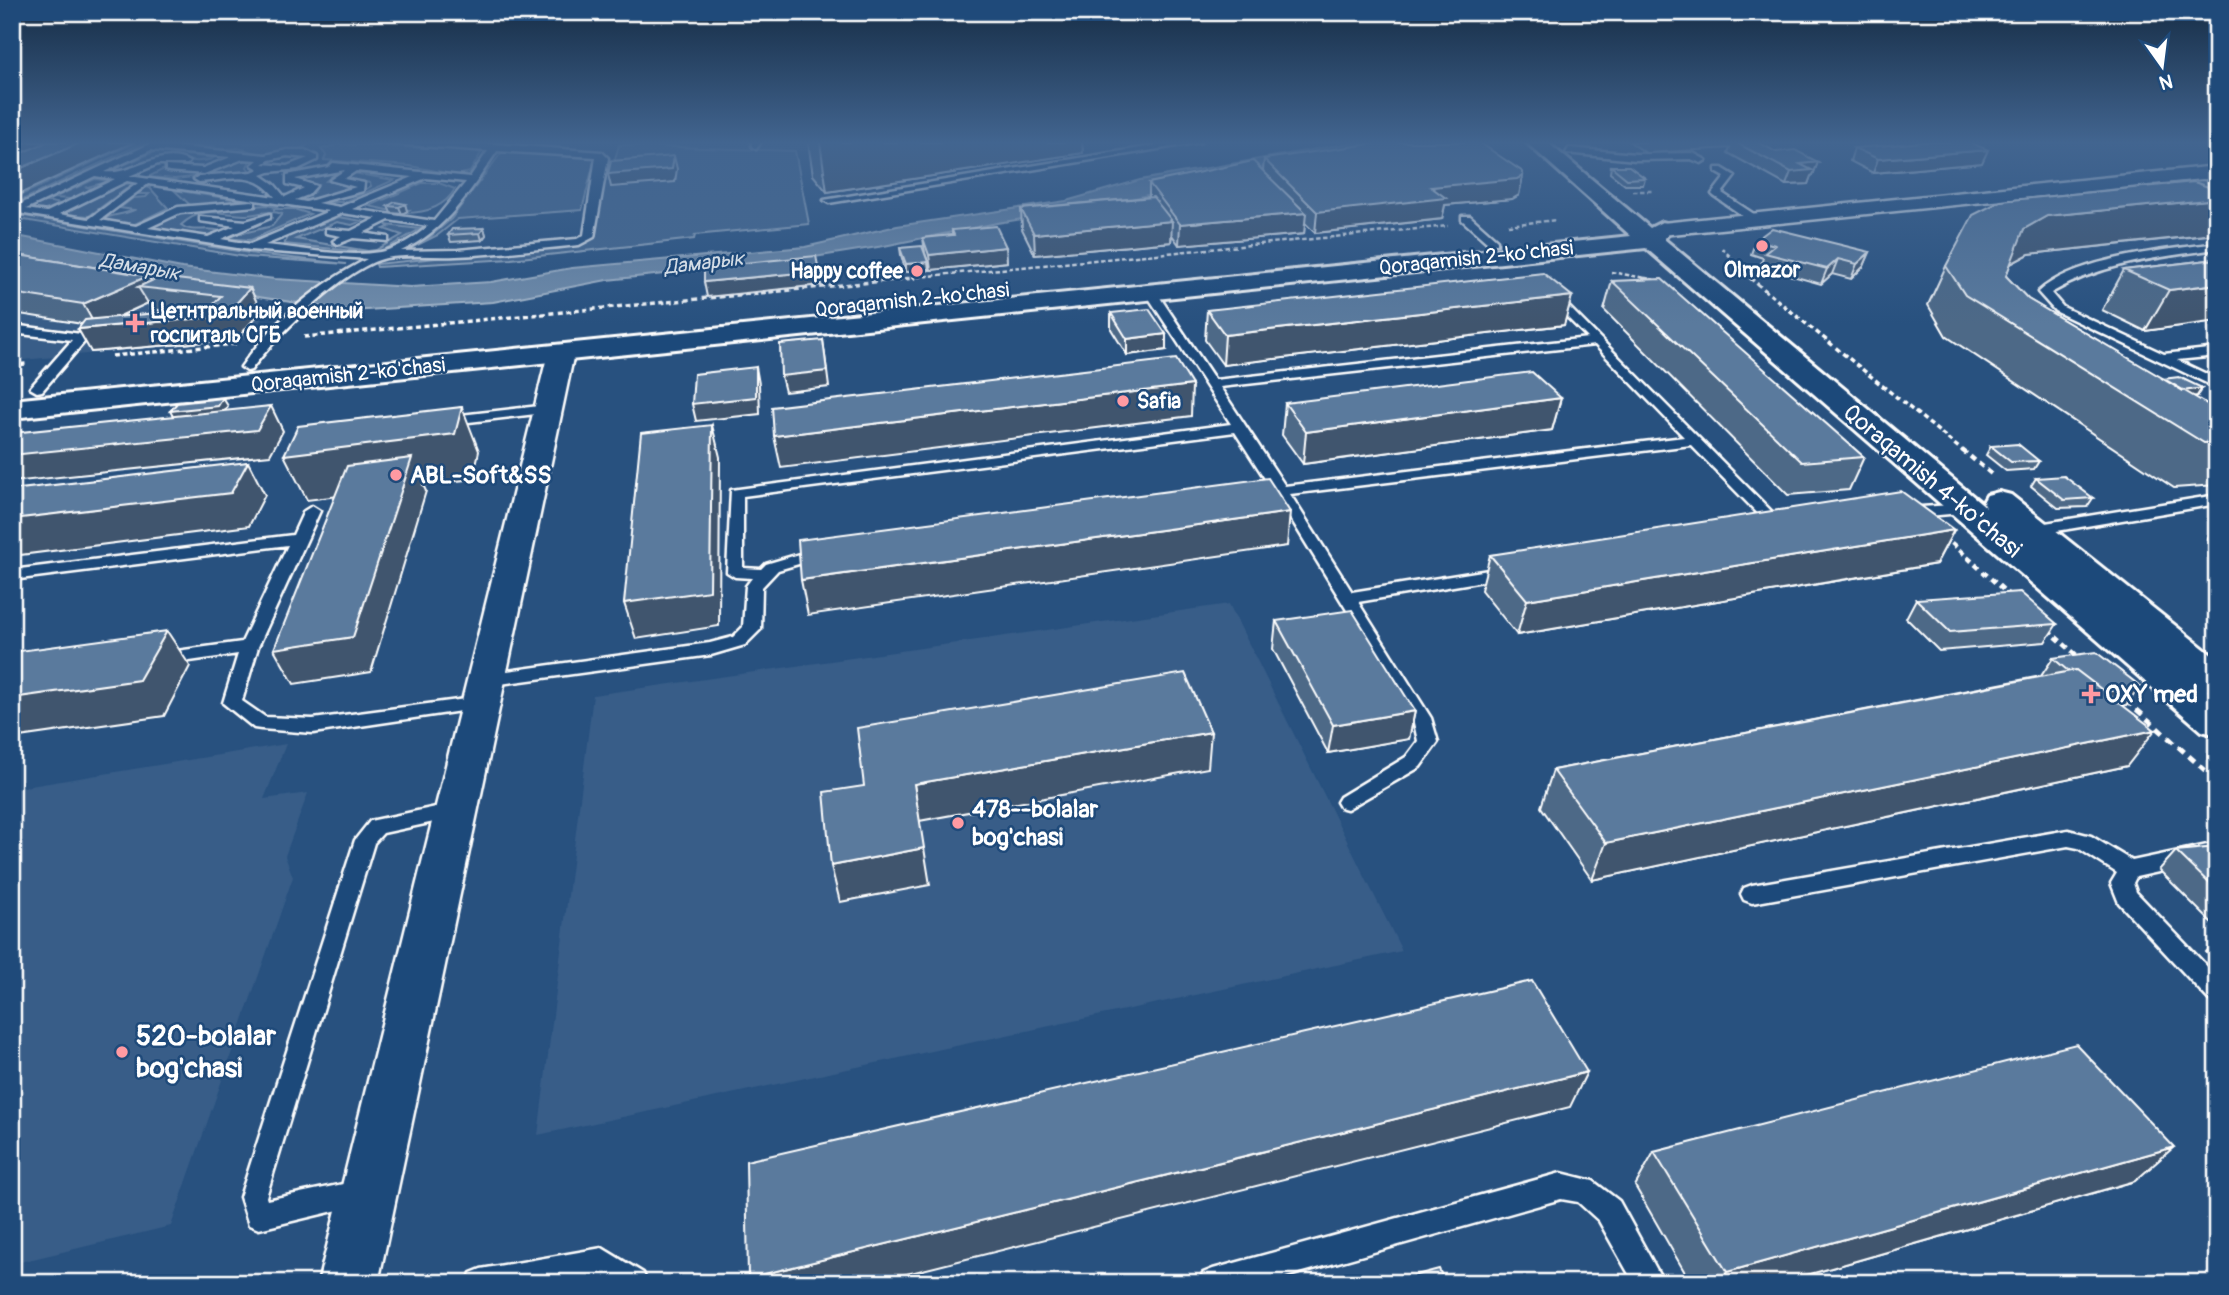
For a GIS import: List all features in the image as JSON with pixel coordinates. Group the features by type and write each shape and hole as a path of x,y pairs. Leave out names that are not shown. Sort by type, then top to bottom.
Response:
{"main road":[{"path":"1610,202 1647,232"},
{"path":"1621,202 1647,232"},
{"name":"Qoraqamish 2-ko'chasi","path":"12,409 430,357 1484,235 1647,232"},
{"name":"Qoraqamish 2-ko'chasi","path":"24,389 247,367 561,353 1151,292 1647,232"},
{"name":"Qoraqamish 4-ko'chasi","path":"1647,232 2217,721"},
{"name":"Qoraqamish 4-ko'chasi","path":"1647,232 2033,530 2214,676"}],"street":[{"path":"1647,232 1919,202"},
{"path":"348,1283 561,353"},
{"path":"2168,679 2214,676"}],"lane":[{"path":"29,202 15,209 250,247 380,257 586,240 594,202"},
{"path":"47,216 75,202"},
{"path":"90,223 118,202"},
{"path":"171,202 178,210"},
{"path":"135,230 178,210 266,202"},
{"path":"291,202 435,224"},
{"path":"305,205 314,202"},
{"path":"250,247 358,202"},
{"path":"247,367 264,341 290,317 354,272 412,242 435,224 453,202"},
{"path":"1730,202 1756,220"},
{"path":"107,211 125,212"},
{"path":"338,241 388,217"},
{"path":"1466,218 1484,235"},
{"path":"204,219 257,221 208,241"},
{"path":"330,231 384,239"},
{"path":"2217,246 2098,265 2065,278 2040,296 2059,309 2217,384"},
{"path":"1151,292 1241,427 1422,718 1428,742 1413,762 1347,802"},
{"path":"1557,301 1695,440 1788,527 1754,532"},
{"path":"12,329 81,338 122,333"},
{"path":"24,389 61,360 81,338"},
{"path":"1212,384 1598,341"},
{"path":"2161,358 2217,352"},
{"path":"428,423 548,409"},
{"path":"765,574 735,572 736,493 1241,427"},
{"path":"1241,496 1695,440"},
{"path":"2033,530 2217,499"},
{"path":"1888,515 1967,509"},
{"path":"312,510 249,647 232,703 261,723 313,726 711,649 739,641 752,629 754,586 772,567 807,555 834,551"},
{"path":"12,575 299,539"},
{"path":"1349,598 1524,570"},
{"path":"144,662 249,647"},
{"path":"369,1192 259,1214 253,1197 365,840 377,827 456,811"},
{"path":"1752,894 2068,838 2084,842 2129,870 2217,851"},
{"path":"2129,870 2122,883 2127,897 2217,993"},
{"path":"1213,1283 1561,1186 1584,1190 1609,1211 1650,1283"},
{"path":"481,1283 602,1262 632,1283"}],"path":[{"path":"12,365 880,283 957,272 1441,225 1484,235 1556,220"},
{"path":"1718,242 1748,276 2003,483"}],"shaded area":[{"path":"43,202 61,204 43,211 29,209"},
{"path":"87,202 108,202 89,216 63,214"},
{"path":"127,202 163,202 168,208 133,225 100,221 134,210 120,208"},
{"path":"187,202 242,202 190,205"},
{"path":"377,202 443,202 420,212 405,213 409,210 392,211 369,206"},
{"path":"464,202 584,202 582,210 458,219 438,235 407,250 431,236 451,219"},
{"path":"595,202 805,202 809,224 695,235 694,239 511,259 377,267 376,264 585,243"},
{"path":"266,205 277,207 273,209 294,209 310,214 251,240 223,238 272,226 282,214 205,213 181,225 190,229 220,231 201,237 149,227 182,212"},
{"path":"12,214 256,254 346,264 246,257 12,218"},
{"path":"339,217 362,221 352,225 337,222 296,239 368,251 376,250 402,235 384,229 389,227 386,225 420,229 374,253 284,244 289,236"},
{"name":"Цетнтральный военный госпиталь СГБ","path":"12,266 269,308 248,339 12,361"},
{"name":"478--bolalar bog'chasi","path":"1229,604 1402,951 538,1135 593,695"},
{"name":"520-bolalar bog'chasi","path":"286,744 264,799 308,793 285,856 293,877 171,1226 12,1264 12,789"}],"water":[{"name":"Дамарык","path":"1056,202 1118,202 789,261 607,280 493,302 350,311 160,282 12,255 12,235 182,268 275,279 411,287 491,282 572,268 805,247 897,226"}],"building":[{"path":"394,202 405,204 399,207 388,206"},
{"path":"1093,202 1157,202 1172,221 1034,234 1021,209"},
{"path":"1164,202 1295,202 1306,213 1180,224"},
{"path":"1307,202 1405,202 1317,212"},
{"path":"1998,202 2183,202 2047,216 2024,229 2006,276 2028,299 2217,410 2217,442 2204,443 1965,295 1946,266 1973,215"},
{"path":"996,226 1006,247 929,255 923,238 954,235 952,230"},
{"path":"484,228 480,233 448,235 452,229"},
{"path":"1772,228 1870,252 1857,264 1838,259 1827,269 1765,253 1775,245 1756,240"},
{"path":"922,246 928,262 906,264 900,248"},
{"path":"12,254 148,276 83,304 12,293"},
{"path":"816,256 819,271 704,282 704,267"},
{"path":"2217,259 2217,284 2169,290 2124,270"},
{"path":"1543,273 1572,296 1225,335 1207,310"},
{"path":"160,277 250,288 225,316 78,329 85,320 209,308 221,296 138,287"},
{"path":"1662,279 1864,457 1802,462 1612,281"},
{"path":"1149,309 1166,334 1127,339 1111,313"},
{"path":"823,340 827,371 781,376 780,344"},
{"path":"1176,359 1192,385 774,436 772,407"},
{"path":"756,367 756,397 692,404 694,374"},
{"path":"1532,372 1561,398 1306,432 1285,403"},
{"path":"2179,377 2202,388 2183,391 2163,379"},
{"path":"223,398 218,406 170,411 177,403"},
{"path":"271,406 257,430 12,455 12,433"},
{"path":"462,407 455,434 284,455 298,426"},
{"path":"712,425 710,591 624,603 641,433"},
{"path":"2018,444 2039,461 2011,462 1991,446"},
{"path":"412,458 353,637 274,649 347,466"},
{"path":"248,462 231,493 12,519 12,490"},
{"path":"2064,476 2093,498 2064,500 2036,478"},
{"path":"1268,478 1290,512 801,580 798,540"},
{"path":"1901,491 1954,530 1527,600 1490,555"},
{"path":"2020,592 2057,624 1950,632 1916,599"},
{"path":"1352,610 1415,711 1333,725 1276,621"},
{"path":"167,631 139,680 12,698 12,652"},
{"path":"2096,652 2140,686 2105,692 2076,670 2068,671 2053,658"},
{"path":"2076,670 2155,730 1606,843 1553,770"},
{"path":"1185,673 1211,732 914,784 924,848 831,866 824,792 864,786 857,728"},
{"path":"2217,847 2217,891 2176,851"},
{"path":"1532,981 1587,1072 748,1278 746,1161"},
{"path":"2076,1044 2174,1147 1727,1272 1654,1152"},
{"path":"1439,1269 1445,1283 1386,1283"}],"place":[{"name":"Olmazor","path":"1762,246"},
{"name":"Happy coffee","path":"917,271"},
{"name":"Цетнтральный военный госпиталь СГБ","path":"135,323"},
{"name":"Safia","path":"1123,401"},
{"name":"ABL-Soft&SS","path":"396,475"},
{"name":"OXY med","path":"2091,694"},
{"name":"478--bolalar bog'chasi","path":"958,823"},
{"name":"520-bolalar bog'chasi","path":"122,1052"}]}
